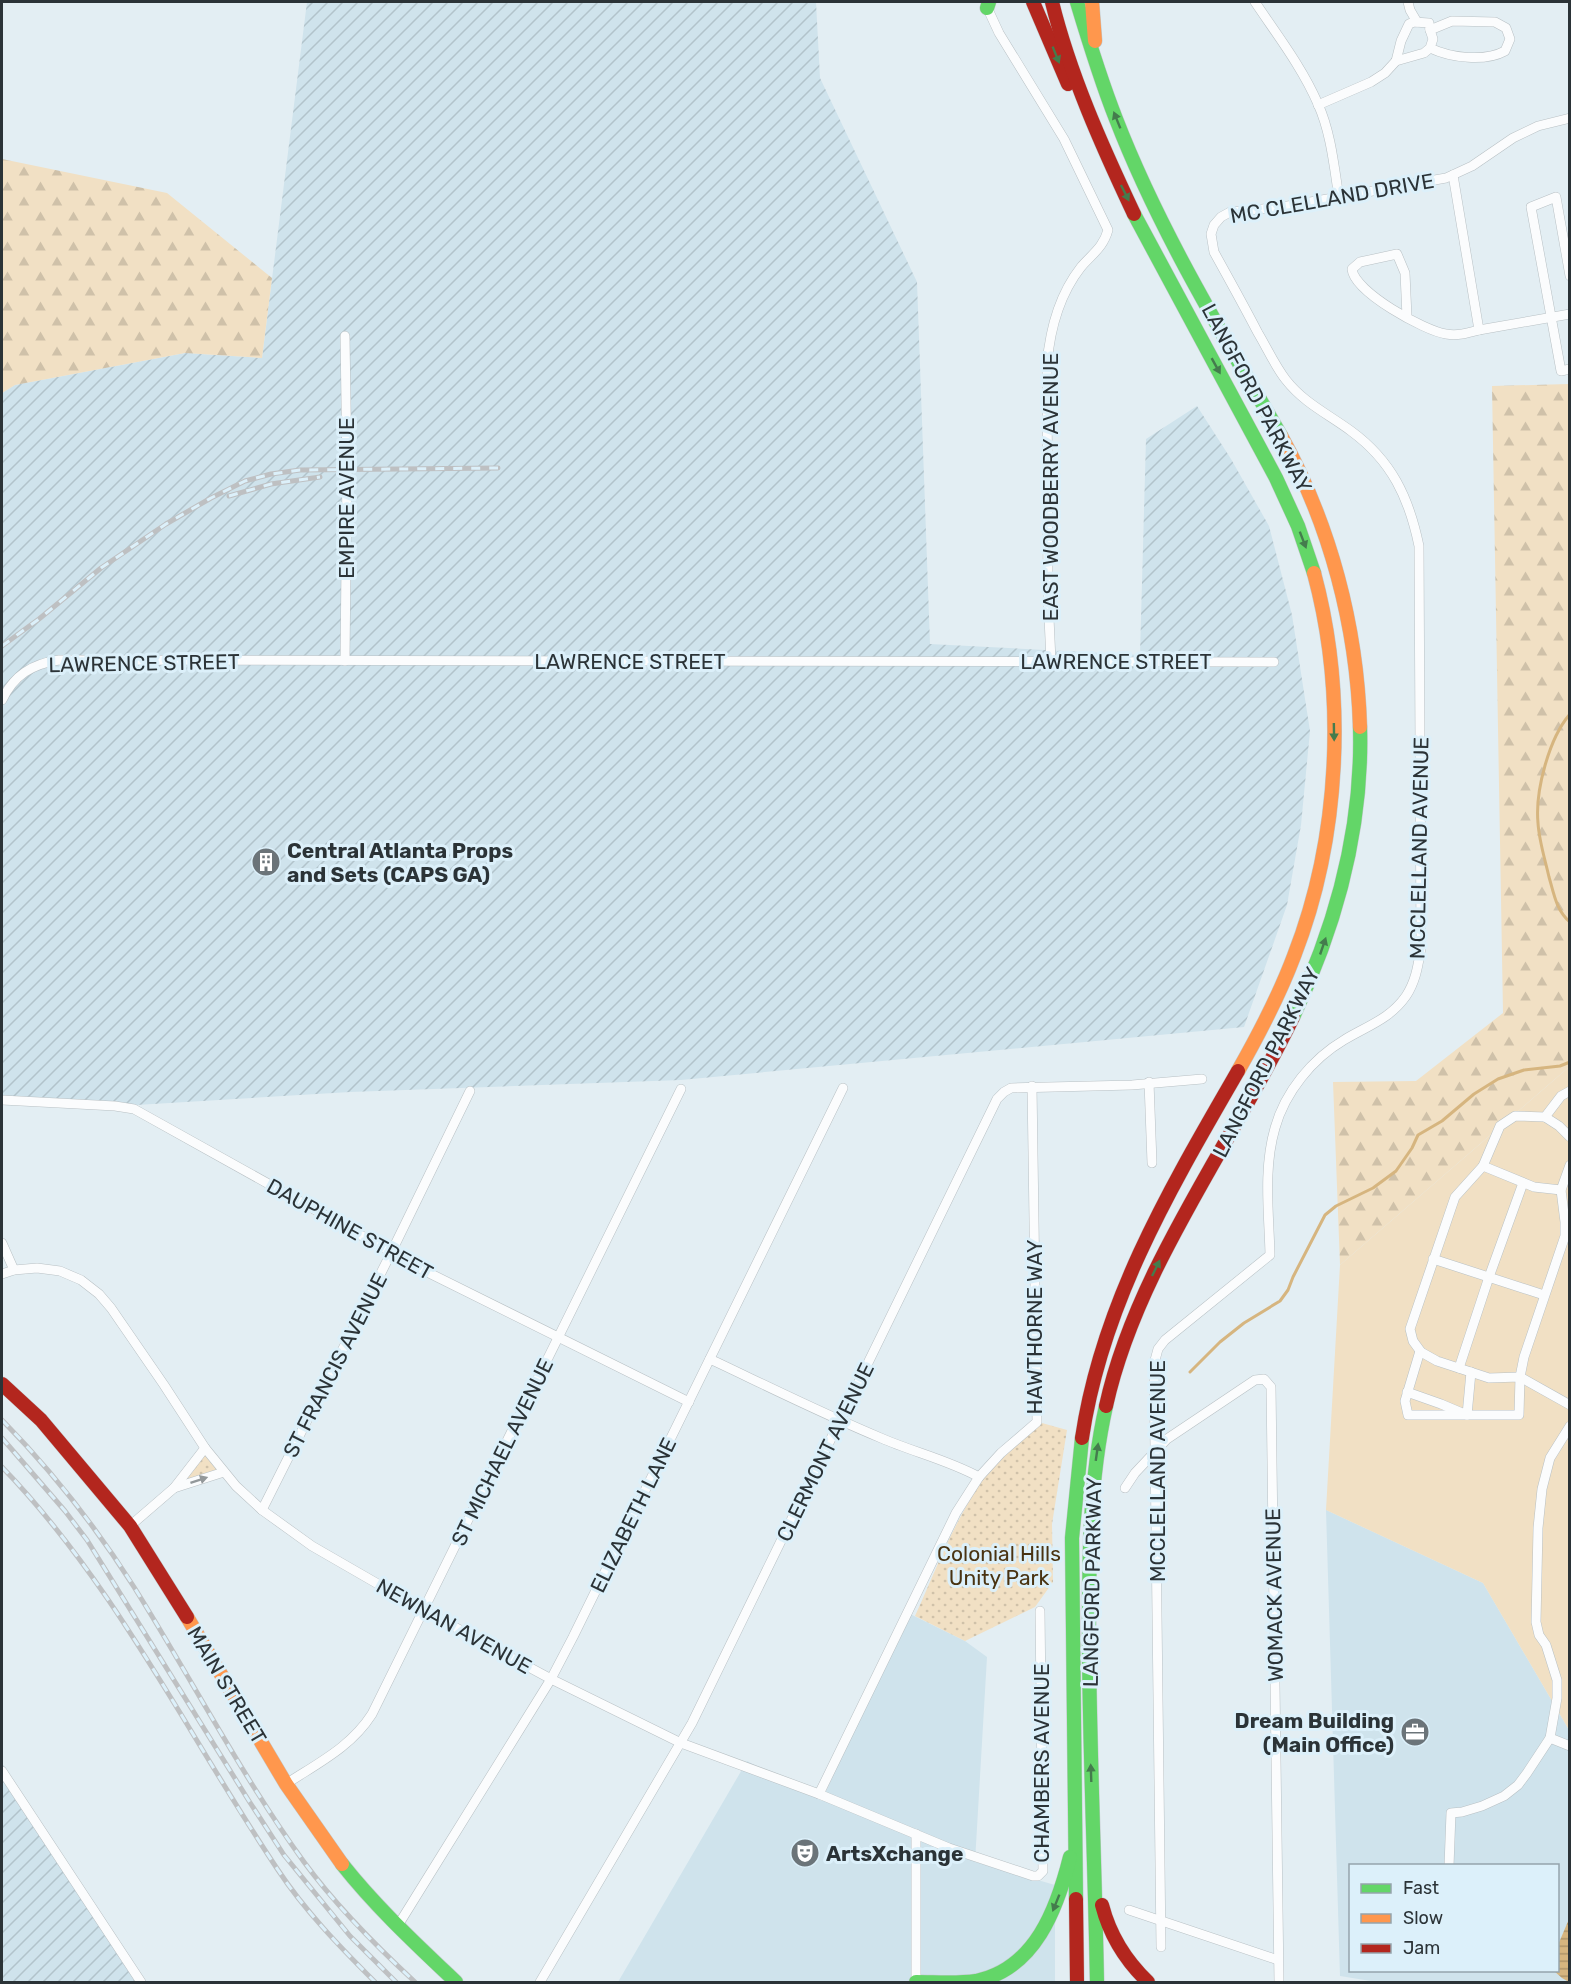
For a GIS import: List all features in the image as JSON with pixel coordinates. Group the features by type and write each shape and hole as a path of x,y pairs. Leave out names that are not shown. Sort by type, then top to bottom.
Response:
{"main road":[{"path":"1033,2 1080,113 1113,171"},
{"name":"LANGFORD PARKWAY","path":"1052,2 1080,88 1113,171 1277,478 1307,551 1324,620 1334,711 1334,780 1330,819 1324,856 1305,930 1269,1013 1178,1177 1131,1270 1113,1313 1093,1376 1078,1452 1072,1539 1077,1983"},
{"name":"LANGFORD PARKWAY","path":"1077,2 1098,72 1153,205 1292,456 1311,498 1348,617 1356,663 1359,722 1358,783 1352,839 1340,897 1322,951 1278,1048 1161,1257 1126,1338 1106,1402 1093,1477 1089,1528 1089,1715 1097,1983"},
{"path":"1092,2 1098,72"},
{"name":"MAIN STREET","path":"2,1384 41,1420 130,1526 180,1605 286,1784 334,1855 397,1927 456,1983"},
{"path":"916,1982 977,1981 997,1975 1017,1962 1035,1945 1056,1906 1067,1872 1076,1827"},
{"path":"1093,1831 1099,1888 1107,1925 1120,1952 1148,1983"}],"street":[{"path":"1255,2 1304,77 1318,105 1329,137 1339,198"},
{"path":"1408,2 1417,22"},
{"name":"EAST WOODBERRY AVENUE","path":"987,4 999,33 1064,139 1108,230 1105,242 1080,268 1065,292 1054,317 1049,342 1047,364 1048,596 1051,662"},
{"path":"1430,30 1452,21 1495,22 1506,28 1510,39 1505,51 1495,56 1454,57 1430,48"},
{"path":"1318,105 1371,82 1385,73 1396,61 1401,41 1409,24 1429,23 1433,39 1430,48 1396,61"},
{"name":"MC CLELLAND DRIVE","path":"1230,280 1212,244 1211,234 1214,225 1230,212 1282,207 1446,178 1472,166 1513,138 1538,126 1569,118"},
{"path":"1453,175 1479,330"},
{"path":"1569,276 1556,197 1531,207 1561,371 1569,369"},
{"path":"1407,317 1406,273 1396,254 1360,262 1352,269 1352,274 1366,291 1407,317 1430,330 1446,334 1458,335 1569,314"},
{"name":"MCCLELLAND AVENUE","path":"1161,1947 1154,1364 1158,1348 1270,1255 1269,1155 1275,1126 1287,1099 1303,1075 1324,1054 1394,1011 1407,994 1416,975 1421,948 1419,546 1413,518 1403,492 1389,468 1370,446 1350,430 1310,405 1287,381 1230,280"},
{"name":"EMPIRE AVENUE","path":"345,336 347,486 345,661"},
{"name":"LAWRENCE STREET","path":"2,700 8,687 22,673 41,663 59,660 1274,662"},
{"name":"CLERMONT AVENUE","path":"540,1983 681,1743 997,1099 1011,1088 1202,1079"},
{"path":"1149,1082 1152,1163"},
{"name":"HAWTHORNE WAY","path":"819,1794 956,1513 979,1477 1001,1453 1037,1422 1032,1086"},
{"name":"ELIZABETH LANE","path":"397,1927 551,1679 843,1088"},
{"name":"ST MICHAEL AVENUE","path":"286,1784 343,1747 363,1729 372,1714 681,1089"},
{"name":"ST FRANCIS AVENUE","path":"262,1510 470,1091"},
{"path":"1545,1117 1561,1096 1569,1091"},
{"name":"DAUPHINE STREET","path":"2,1100 134,1109 391,1252 689,1402"},
{"path":"1569,1137 1559,1125 1545,1117 1515,1116 1500,1126 1483,1166 1455,1197 1410,1329 1413,1341 1420,1351 1437,1361 1489,1378 1520,1377 1569,1406"},
{"path":"1420,1351 1405,1401 1408,1415 1519,1415 1520,1377 1524,1357 1565,1236 1561,1190 1569,1165"},
{"path":"1483,1166 1534,1187 1561,1190"},
{"path":"1459,1368 1523,1183"},
{"path":"2,1243 14,1270"},
{"path":"1433,1259 1544,1295"},
{"name":"NEWNAN AVENUE","path":"2,1274 14,1270 37,1268 60,1271 81,1280 99,1294 131,1336 205,1448 224,1472 262,1510 312,1545 423,1610 551,1679 681,1743 819,1794 949,1848 1004,1866"},
{"path":"710,1359 841,1421 960,1467 979,1477"},
{"path":"1467,1415 1471,1372"},
{"name":"WOMACK AVENUE","path":"1155,1451 1167,1439 1255,1380 1264,1379 1269,1382 1271,1387 1279,1983"},
{"path":"1407,1392 1467,1415"},
{"path":"1449,1864 1451,1813 1462,1812 1504,1796 1518,1785 1550,1738 1557,1698 1557,1680 1536,1622 1538,1528 1542,1489 1550,1458 1569,1426"},
{"path":"130,1526 174,1488 205,1448"},
{"path":"1125,1488 1155,1451"},
{"path":"174,1488 224,1472"},
{"name":"CHAMBERS AVENUE","path":"1004,1866 1033,1876 1038,1876 1042,1871 1041,1611"},
{"path":"1550,1738 1569,1746"},
{"path":"2,1771 141,1983"},
{"path":"916,1834 916,1982"},
{"path":"1129,1910 1278,1960"}],"shaded area":[{"path":"307,2 816,2 820,78 917,282 930,644 1140,655 1146,439 1197,406 1231,459 1269,526 1292,615 1310,731 1301,825 1287,905 1244,1027 681,1080 350,1092 120,1106 2,1099 2,393 15,385 185,353 262,358"},
{"path":"1326,1510 1483,1583 1569,1730 1569,1982 1377,1982 1340,1976"},
{"path":"904,1611 965,1641 987,1657 975,1862 1055,1885 1055,1982 618,1982 747,1761 822,1801"},
{"path":"2,1763 13,1782 143,1982 2,1982"},
{"path":"1569,1919 1570,1982 1555,1972 1559,1972 1559,1943"}],"green space":[{"path":"2,159 167,193 272,278 262,358 185,353 15,385 2,393"},
{"path":"1569,384 1569,1067 1340,1265 1333,1082 1416,1081 1503,1013 1492,386"},
{"path":"1569,1067 1569,1730 1483,1583 1326,1510 1340,1265"},
{"name":"Colonial Hills Unity Park","path":"1042,1423 1067,1430 1052,1524 1053,1582 1035,1607 965,1641 915,1616 970,1499 1001,1460"},
{"path":"207,1451 222,1470 179,1487"}],"waterway":[{"path":"1570,714 1562,724 1550,751 1541,781 1538,810 1541,843 1554,896 1570,922"},
{"path":"1190,1372 1220,1342 1244,1323 1280,1301 1288,1290 1325,1215 1336,1206 1373,1188 1396,1171 1418,1135 1442,1121 1474,1094 1498,1079 1524,1070 1560,1066 1570,1062"}],"railway":[{"path":"2,646 101,568 166,524 245,481 300,470 498,468"},
{"path":"229,496 271,484 320,477"},
{"path":"2,1420 56,1479 89,1521 155,1621 259,1795 304,1862 357,1925 415,1982"},
{"path":"2,1438 87,1540 284,1855 350,1936 396,1982"},
{"path":"2,1467 43,1513 115,1611 278,1870 324,1929 375,1982"}],"traffic: fast":[{"path":"987,8 989,2"},
{"path":"1077,2 1111,105 1152,201 1192,281 1281,436"},
{"path":"1134,214 1276,478 1298,526 1314,573"},
{"path":"1293,1017 1322,948 1344,876 1357,802 1360,727"},
{"path":"1097,1982 1089,1589 1093,1497 1106,1406"},
{"path":"1076,1899 1072,1538 1082,1438"},
{"path":"916,1982 976,1981 1014,1964 1028,1950 1050,1916 1070,1857"},
{"path":"342,1864 382,1910 456,1982"}],"traffic: slow":[{"path":"1092,2 1095,41"},
{"path":"1281,436 1314,504 1338,577 1353,651 1360,727"},
{"path":"1238,1071 1268,1015 1294,956 1321,864 1329,815 1334,766 1331,668 1325,620 1314,573"},
{"path":"187,1617 286,1784 342,1864"}],"traffic: jam":[{"path":"1033,2 1068,84"},
{"path":"1052,2 1077,83 1134,214"},
{"path":"1106,1406 1120,1355 1139,1305 1188,1207 1293,1017"},
{"path":"1082,1438 1105,1340 1122,1293 1164,1203 1238,1071"},
{"path":"2,1384 41,1420 130,1526 187,1617"},
{"path":"1076,1899 1077,1982"},
{"path":"1102,1905 1119,1947 1148,1982"}],"place":[{"name":"Central Atlanta Props and Sets (CAPS GA)","path":"266,862"},
{"name":"Dream Building (Main Office)","path":"1415,1732"},
{"name":"ArtsXchange","path":"805,1853"}]}
